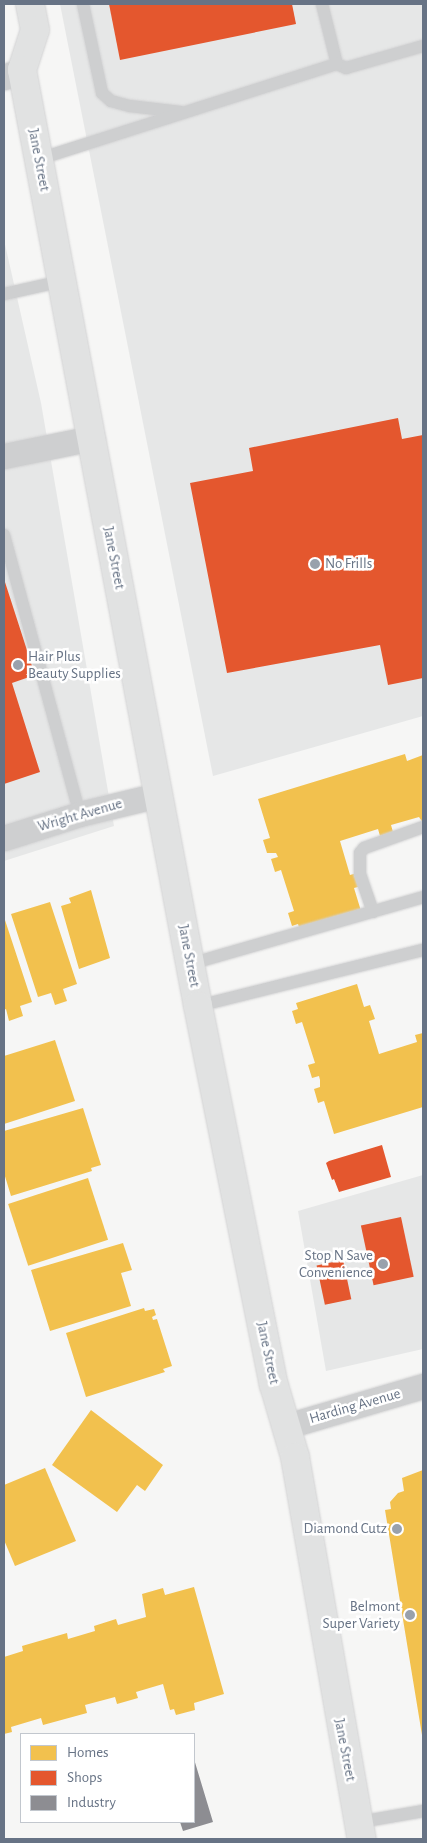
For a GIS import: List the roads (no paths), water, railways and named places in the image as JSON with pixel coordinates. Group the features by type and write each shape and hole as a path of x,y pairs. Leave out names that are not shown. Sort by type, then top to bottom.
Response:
{"main road":[{"name":"Jane Street","path":"30,4 35,30 10,67 39,160 198,1006 274,1385 295,1457 361,1831"}],"street":[{"path":"4,456 92,438"},
{"name":"Wright Avenue","path":"4,838 80,814 158,795"},
{"name":"Harding Avenue","path":"286,1426 423,1386"}],"lane":[{"path":"83,4 102,94 111,101 130,106 188,112"},
{"path":"322,4 337,64"},
{"path":"39,160 337,64 346,68 423,46"},
{"path":"4,294 62,281"},
{"path":"4,535 80,814"},
{"path":"373,912 360,874 360,853 364,848 423,827"},
{"path":"190,964 423,896"},
{"path":"198,1006 423,950"},
{"path":"361,1831 423,1811"}],"place":[{"name":"No Frills","path":"315,564"},
{"name":"Hair Plus Beauty Supplies","path":"18,665"},
{"name":"Stop N Save Convenience","path":"383,1264"},
{"name":"Diamond Cutz","path":"397,1529"},
{"name":"Belmont Super Variety","path":"410,1615"}]}
